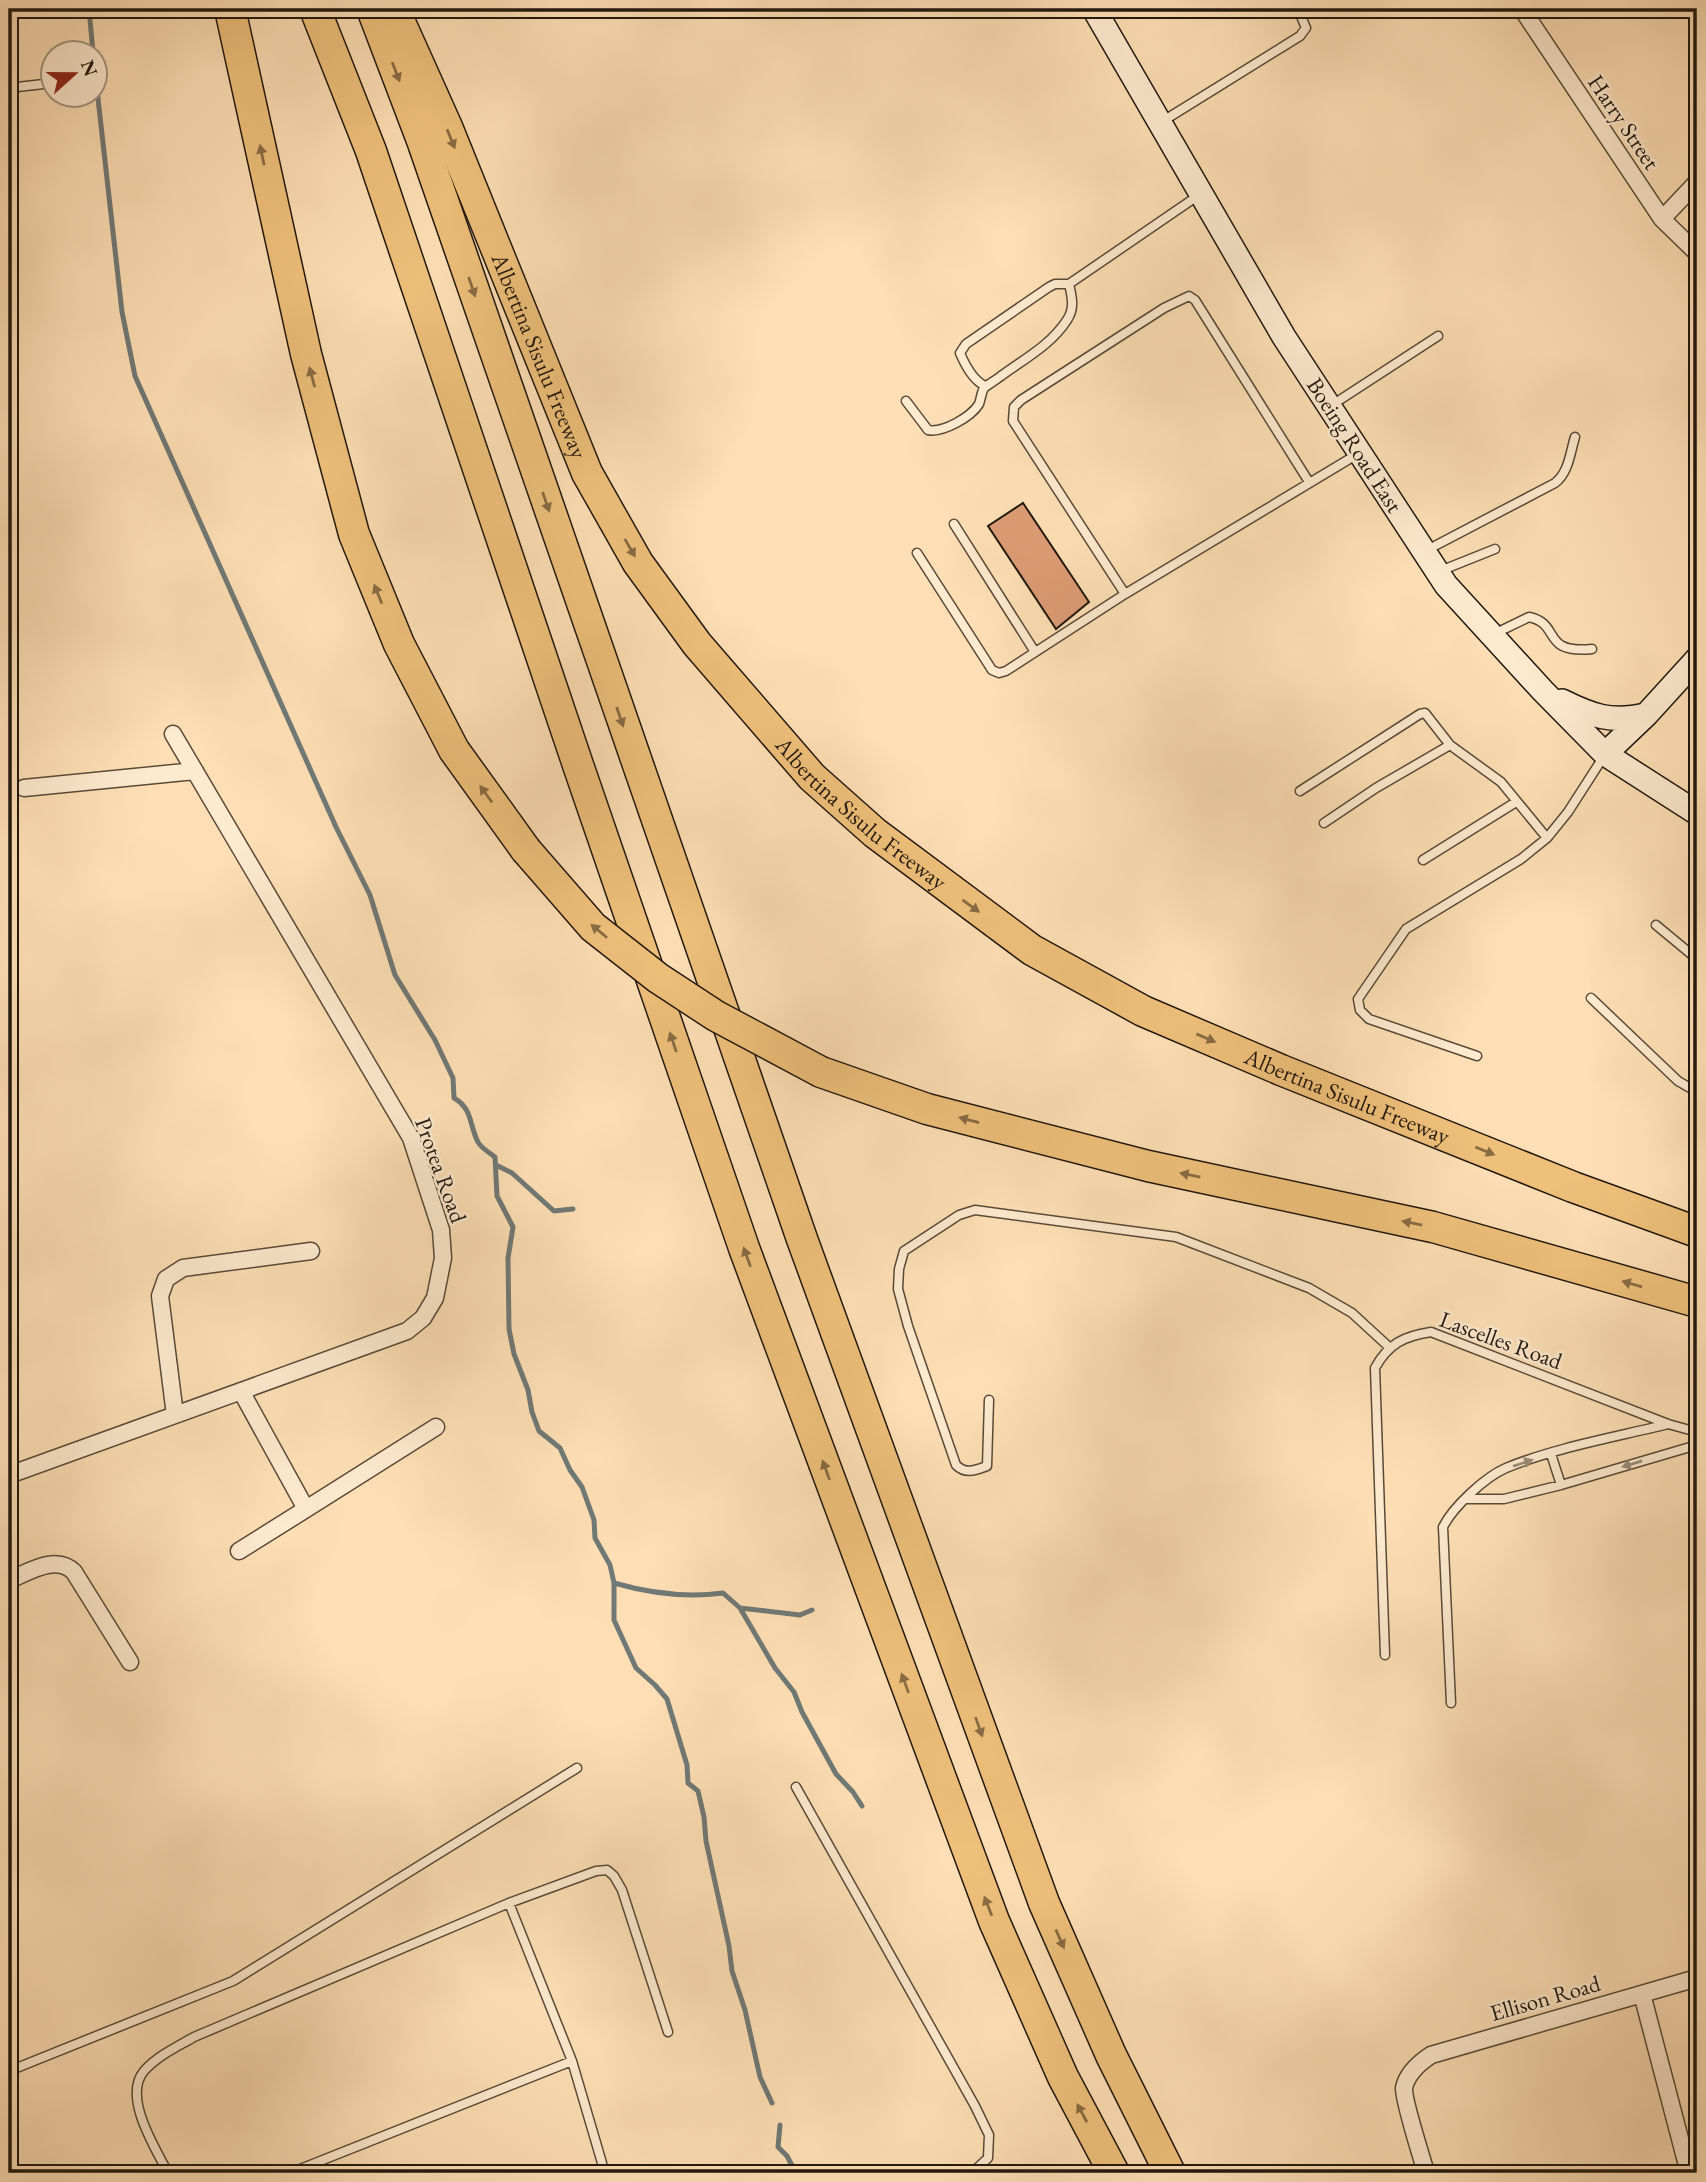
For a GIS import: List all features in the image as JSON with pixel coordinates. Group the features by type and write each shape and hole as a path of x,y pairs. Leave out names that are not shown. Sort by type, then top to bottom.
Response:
{"highway":[{"path":"230,9 306,354 354,534 399,645 454,750 526,849 593,927 658,978 716,1016 821,1072 927,1109 1148,1166 1433,1227 1697,1302"},
{"path":"315,9 371,151 578,765 758,1286 994,1921 1063,2077 1114,2173"},
{"path":"372,9 423,143 802,1239 1044,1903 1111,2055 1170,2173"},
{"name":"Albertina Sisulu Freeway","path":"394,9 447,127 587,473 639,563 697,645 813,777 875,833 1032,950 1143,1011 1281,1070 1573,1187 1697,1232"}],"main road":[{"name":"Boeing Road East","path":"1094,9 1284,337 1446,585 1605,754 1697,813"},
{"path":"1605,754 1646,715 1697,659"},
{"path":"1543,691 1596,716 1618,720 1646,715"}],"street":[{"name":"Harry Street","path":"1522,9 1662,219 1697,253"},
{"path":"1662,219 1697,182"},
{"name":"Protea Road","path":"9,1475 407,1331 423,1318 435,1298 443,1258 441,1230 411,1138 173,734"},
{"path":"24,788 195,771"},
{"path":"174,1415 160,1296 166,1279 183,1268 311,1251"},
{"path":"241,1391 306,1509"},
{"path":"239,1551 436,1427"},
{"path":"9,1580 50,1564 68,1565 130,1662"},
{"name":"Ellison Road","path":"1426,2173 1404,2088 1411,2072 1419,2063 1432,2055 1697,1978"},
{"path":"1642,1994 1689,2173"}],"lane":[{"path":"1160,122 1300,36 1306,28 1298,9"},
{"path":"9,88 38,85"},
{"path":"985,386 978,382 963,361 960,353 966,344 1049,287 1069,284 1201,194"},
{"path":"906,401 928,430 943,431 973,410 979,403 985,386 1045,345 1066,322 1072,311 1073,301 1069,284"},
{"path":"1125,594 1013,421 1014,407 1164,308 1189,296 1195,300 1309,482"},
{"path":"1329,406 1438,336"},
{"path":"1424,551 1562,478 1574,437"},
{"path":"917,554 992,670 999,673 1359,453"},
{"path":"954,524 1035,652"},
{"path":"1437,572 1495,549"},
{"path":"1492,635 1529,617 1546,627 1562,648 1572,651 1592,649"},
{"path":"1300,791 1425,713 1450,745 1501,782 1547,838"},
{"path":"1324,823 1376,788 1450,745"},
{"path":"1477,1056 1369,1019 1360,1010 1358,999 1406,929 1521,859 1547,838 1568,812 1605,754"},
{"path":"1423,860 1516,802"},
{"path":"1656,925 1697,959"},
{"path":"1591,998 1678,1081 1697,1092"},
{"path":"989,1401 988,1466 969,1472 961,1470 956,1465 898,1289 898,1269 904,1251 959,1215 975,1210 1176,1237 1309,1288 1352,1313 1389,1347 1375,1368 1385,1655"},
{"name":"Lascelles Road","path":"1389,1347 1412,1335 1431,1332 1668,1424 1697,1432"},
{"path":"1451,1703 1443,1527 1455,1508 1484,1482 1504,1469 1668,1424"},
{"path":"1467,1499 1504,1499 1697,1445"},
{"path":"1551,1454 1561,1485"},
{"path":"9,2071 233,1981 578,1768"},
{"path":"796,1787 989,2135 988,2158 972,2173"},
{"path":"168,2173 142,2121 138,2104 137,2089 142,2073 152,2064 194,2038 509,1903 596,1871 607,1870 622,1890 668,2032"},
{"path":"509,1903 572,2062 603,2163"},
{"path":"290,2173 572,2062"}],"building":[{"path":"1023,503 1089,602 1056,629 988,526"}],"waterway":[{"path":"89,9 92,38"},
{"path":"99,108 122,312 135,376 336,827 370,895 395,975 435,1040 453,1078 454,1098 468,1112 478,1142 495,1157 497,1196 513,1227 508,1258 509,1329 514,1354 528,1390 539,1431 560,1448 582,1487 594,1520 595,1538 610,1565 614,1583 614,1620 636,1668 667,1699 687,1765 688,1783 698,1791 732,1971 745,2010 760,2077 772,2103"},
{"path":"496,1165 512,1173 554,1211 573,1209"},
{"path":"614,1583 668,1594 723,1593 740,1608 775,1668 794,1692 836,1774 862,1806"},
{"path":"740,1608 800,1615 812,1610"},
{"path":"780,2125 778,2147 787,2156 796,2173"}]}
